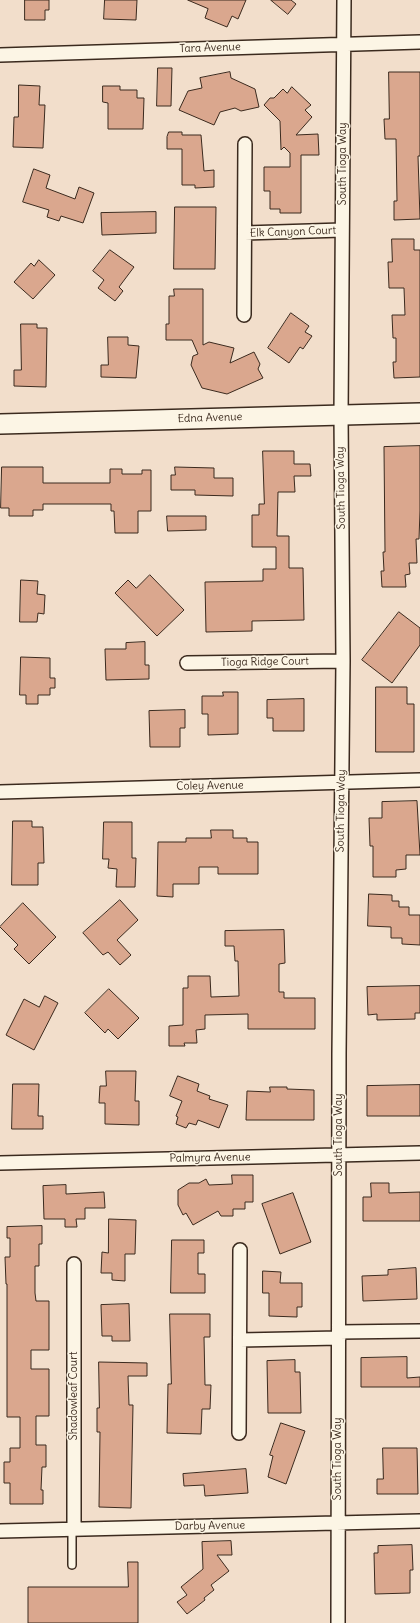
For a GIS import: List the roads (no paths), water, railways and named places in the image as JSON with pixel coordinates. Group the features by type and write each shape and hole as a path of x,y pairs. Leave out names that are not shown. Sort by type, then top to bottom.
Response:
{"street":[{"name":"South Tioga Way","path":"338,1623 339,1155 343,661 341,415 344,0"},
{"name":"Tara Avenue","path":"0,55 420,42"},
{"name":"Elk Canyon Court","path":"244,315 245,144"},
{"name":"Elk Canyon Court","path":"245,233 342,230"},
{"name":"Edna Avenue","path":"0,424 420,413"},
{"name":"Tioga Ridge Court","path":"187,663 343,661"},
{"name":"Coley Avenue","path":"0,792 420,780"},
{"name":"Palmyra Avenue","path":"0,1163 420,1153"},
{"path":"239,1433 240,1250"},
{"name":"Shadowleaf Court","path":"73,1529 74,1264"},
{"path":"240,1340 420,1331"},
{"name":"Darby Avenue","path":"0,1531 420,1521"}],"lane":[{"path":"72,1566 73,1529"}]}
